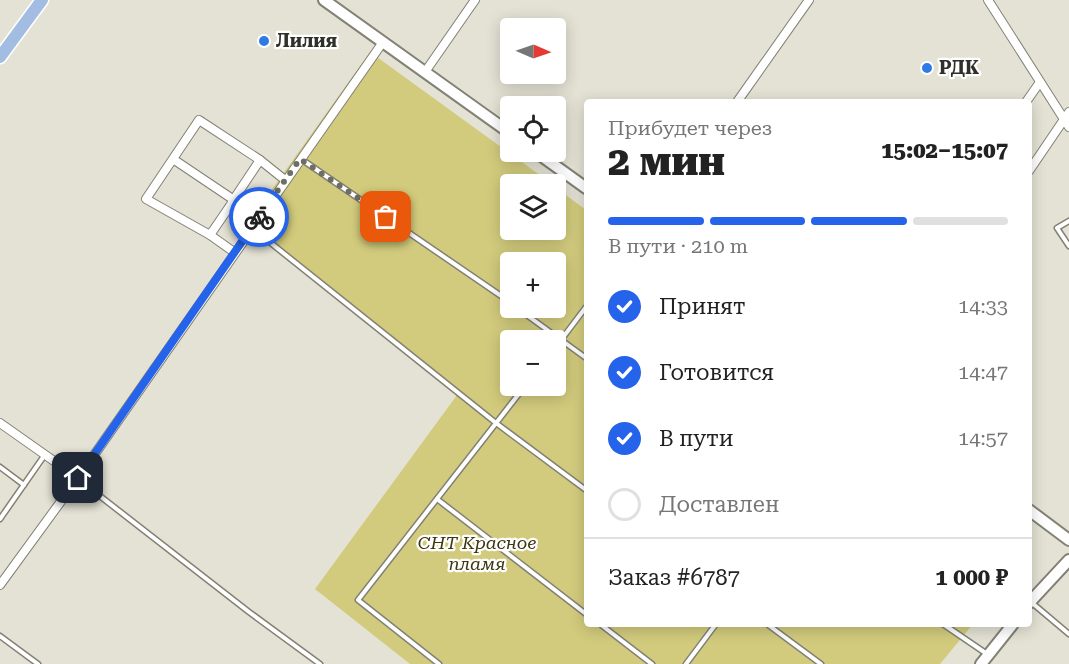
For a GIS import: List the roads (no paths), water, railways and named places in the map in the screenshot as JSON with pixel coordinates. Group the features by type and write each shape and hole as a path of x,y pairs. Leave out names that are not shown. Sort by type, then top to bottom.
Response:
{"main road":[{"path":"0,57 42,0"}],"street":[{"path":"324,0 500,126"},
{"path":"425,72 475,0"},
{"path":"739,99 809,0"},
{"path":"988,0 1067,124"},
{"path":"0,585 78,478 383,42"},
{"path":"1028,99 1040,82"},
{"path":"1032,167 1067,124 1069,112"},
{"path":"234,252 210,235 146,199 199,120 260,160 285,180"},
{"path":"173,159 234,200"},
{"path":"210,235 260,160"},
{"path":"550,162 584,187"},
{"path":"0,423 78,478"},
{"path":"1032,512 1069,540"},
{"path":"1032,600 1069,560"},
{"path":"985,660 1011,627"}],"lane":[{"path":"300,159 500,296"},
{"path":"1069,221 1058,228 1069,246"},
{"path":"252,228 496,423 584,489"},
{"path":"566,333 584,310"},
{"path":"532,318 550,330"},
{"path":"566,341 584,356"},
{"path":"439,664 358,600 517,396"},
{"path":"0,519 45,456"},
{"path":"0,467 24,484"},
{"path":"78,478 249,612 320,664"},
{"path":"437,499 584,612"},
{"path":"1032,604 1069,634"},
{"path":"604,627 652,664"},
{"path":"686,664 714,627"},
{"path":"771,627 821,664"},
{"path":"946,627 985,660"},
{"path":"0,636 38,664"}],"place":[{"name":"Лилия","path":"264,41"},
{"name":"РДК","path":"927,68"}],"park label":[{"name":"СНТ Красное пламя","path":"477,553"}]}
